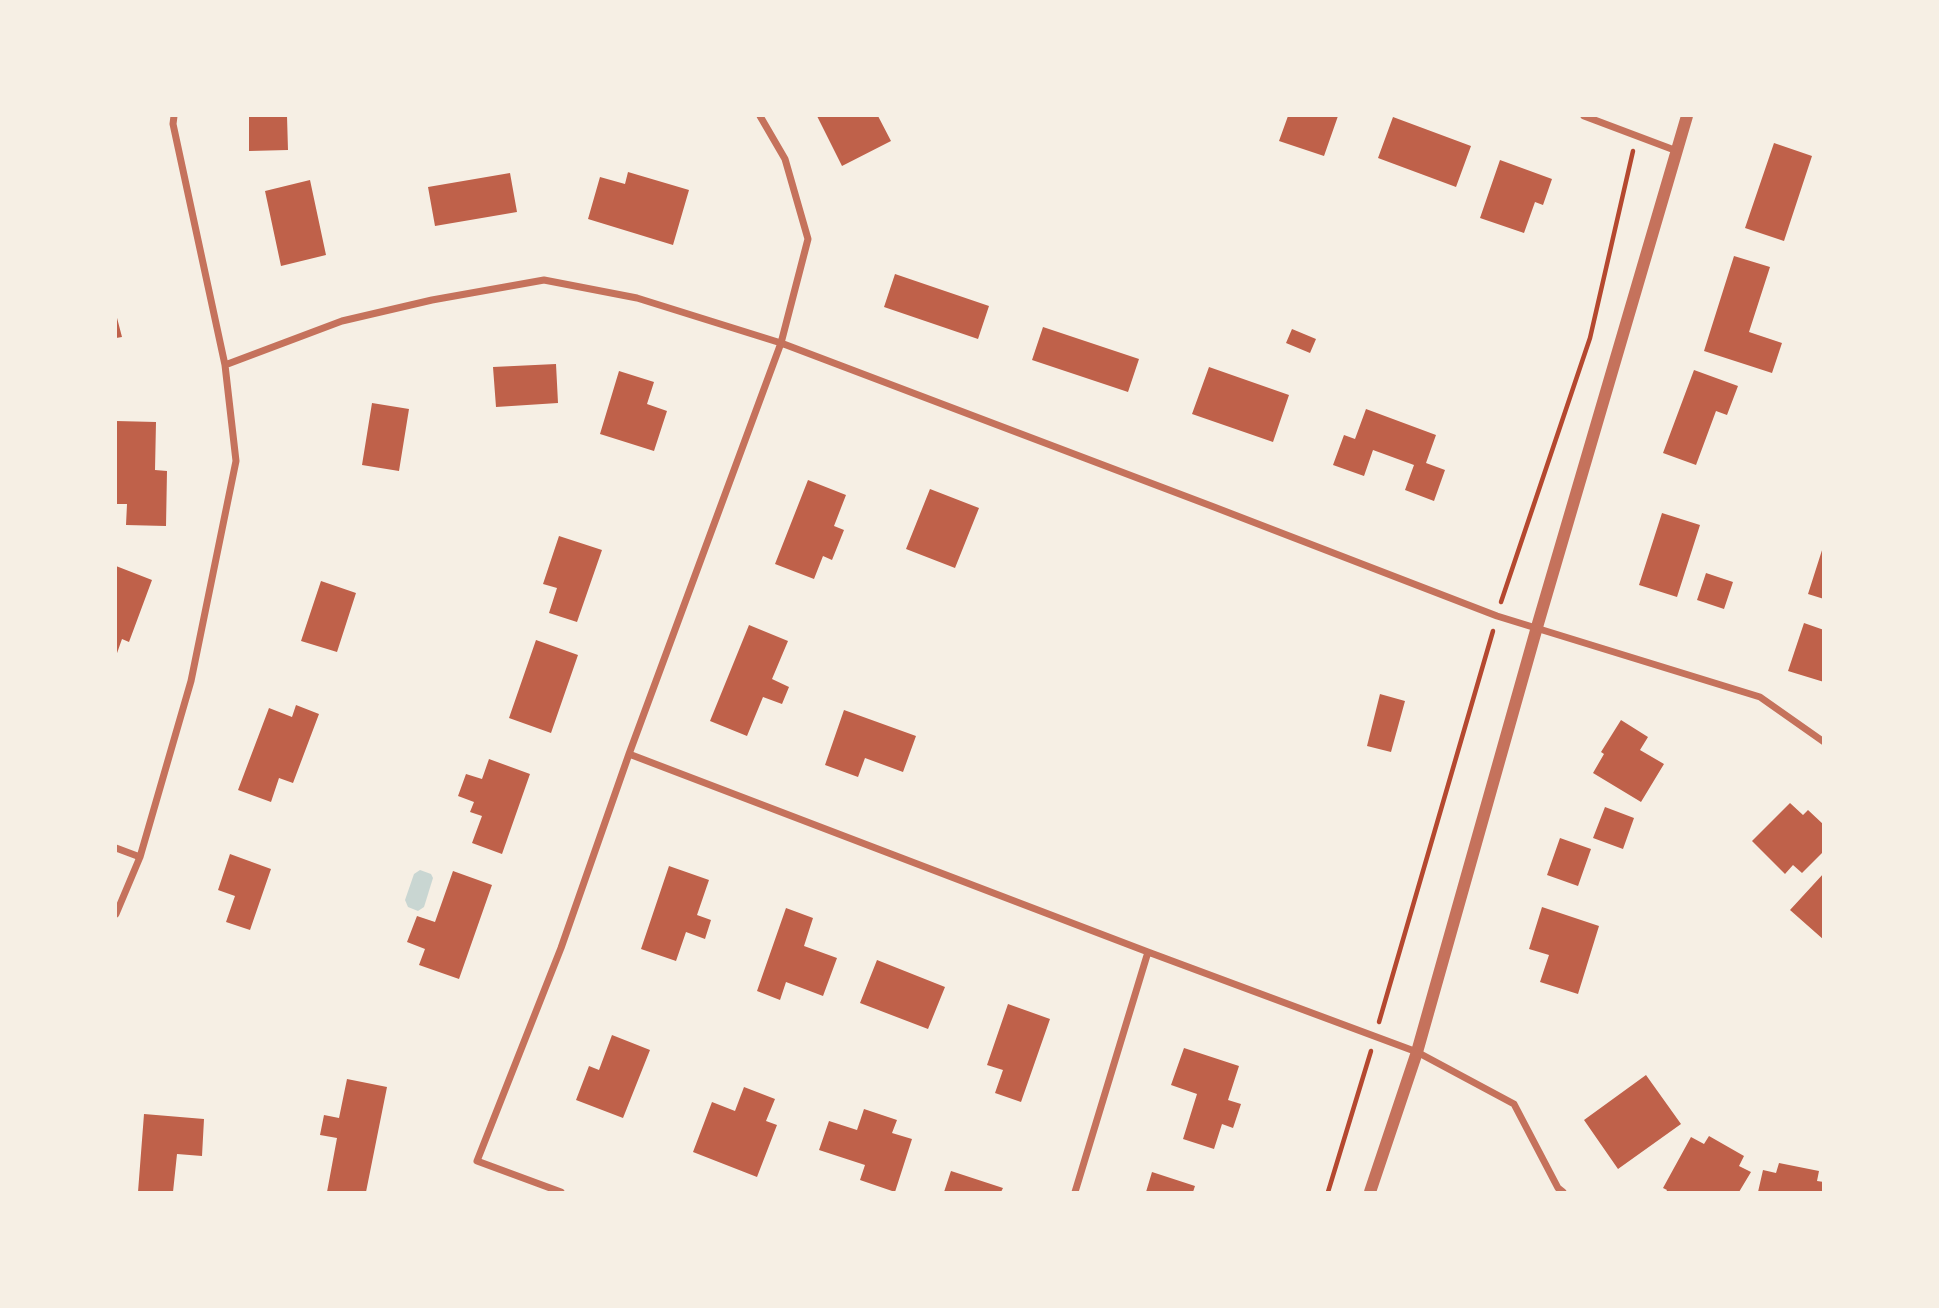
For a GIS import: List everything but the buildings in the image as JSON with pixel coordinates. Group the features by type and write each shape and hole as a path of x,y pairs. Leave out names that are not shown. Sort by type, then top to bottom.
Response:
{"street":[{"path":"116,914 140,857 191,681 236,461 225,365 173,124 174,116"},
{"path":"561,1192 477,1161 561,948 629,754 781,343 808,239 785,159 760,116"},
{"path":"1584,116 1678,151"},
{"path":"1370,1192 1417,1052 1537,627 1687,116"},
{"path":"225,365 342,321 432,300 544,280 637,298 781,343 1497,616 1759,697 1824,742"},
{"path":"629,754 1417,1052 1514,1104 1563,1192"},
{"path":"116,848 140,857"},
{"path":"1075,1192 1148,952"}],"path":[{"path":"1328,1192 1497,616 1590,338 1636,135"}],"shaded area":[{"path":"420,870 431,874 433,878 424,907 418,911 408,907 405,900 414,874"}]}
